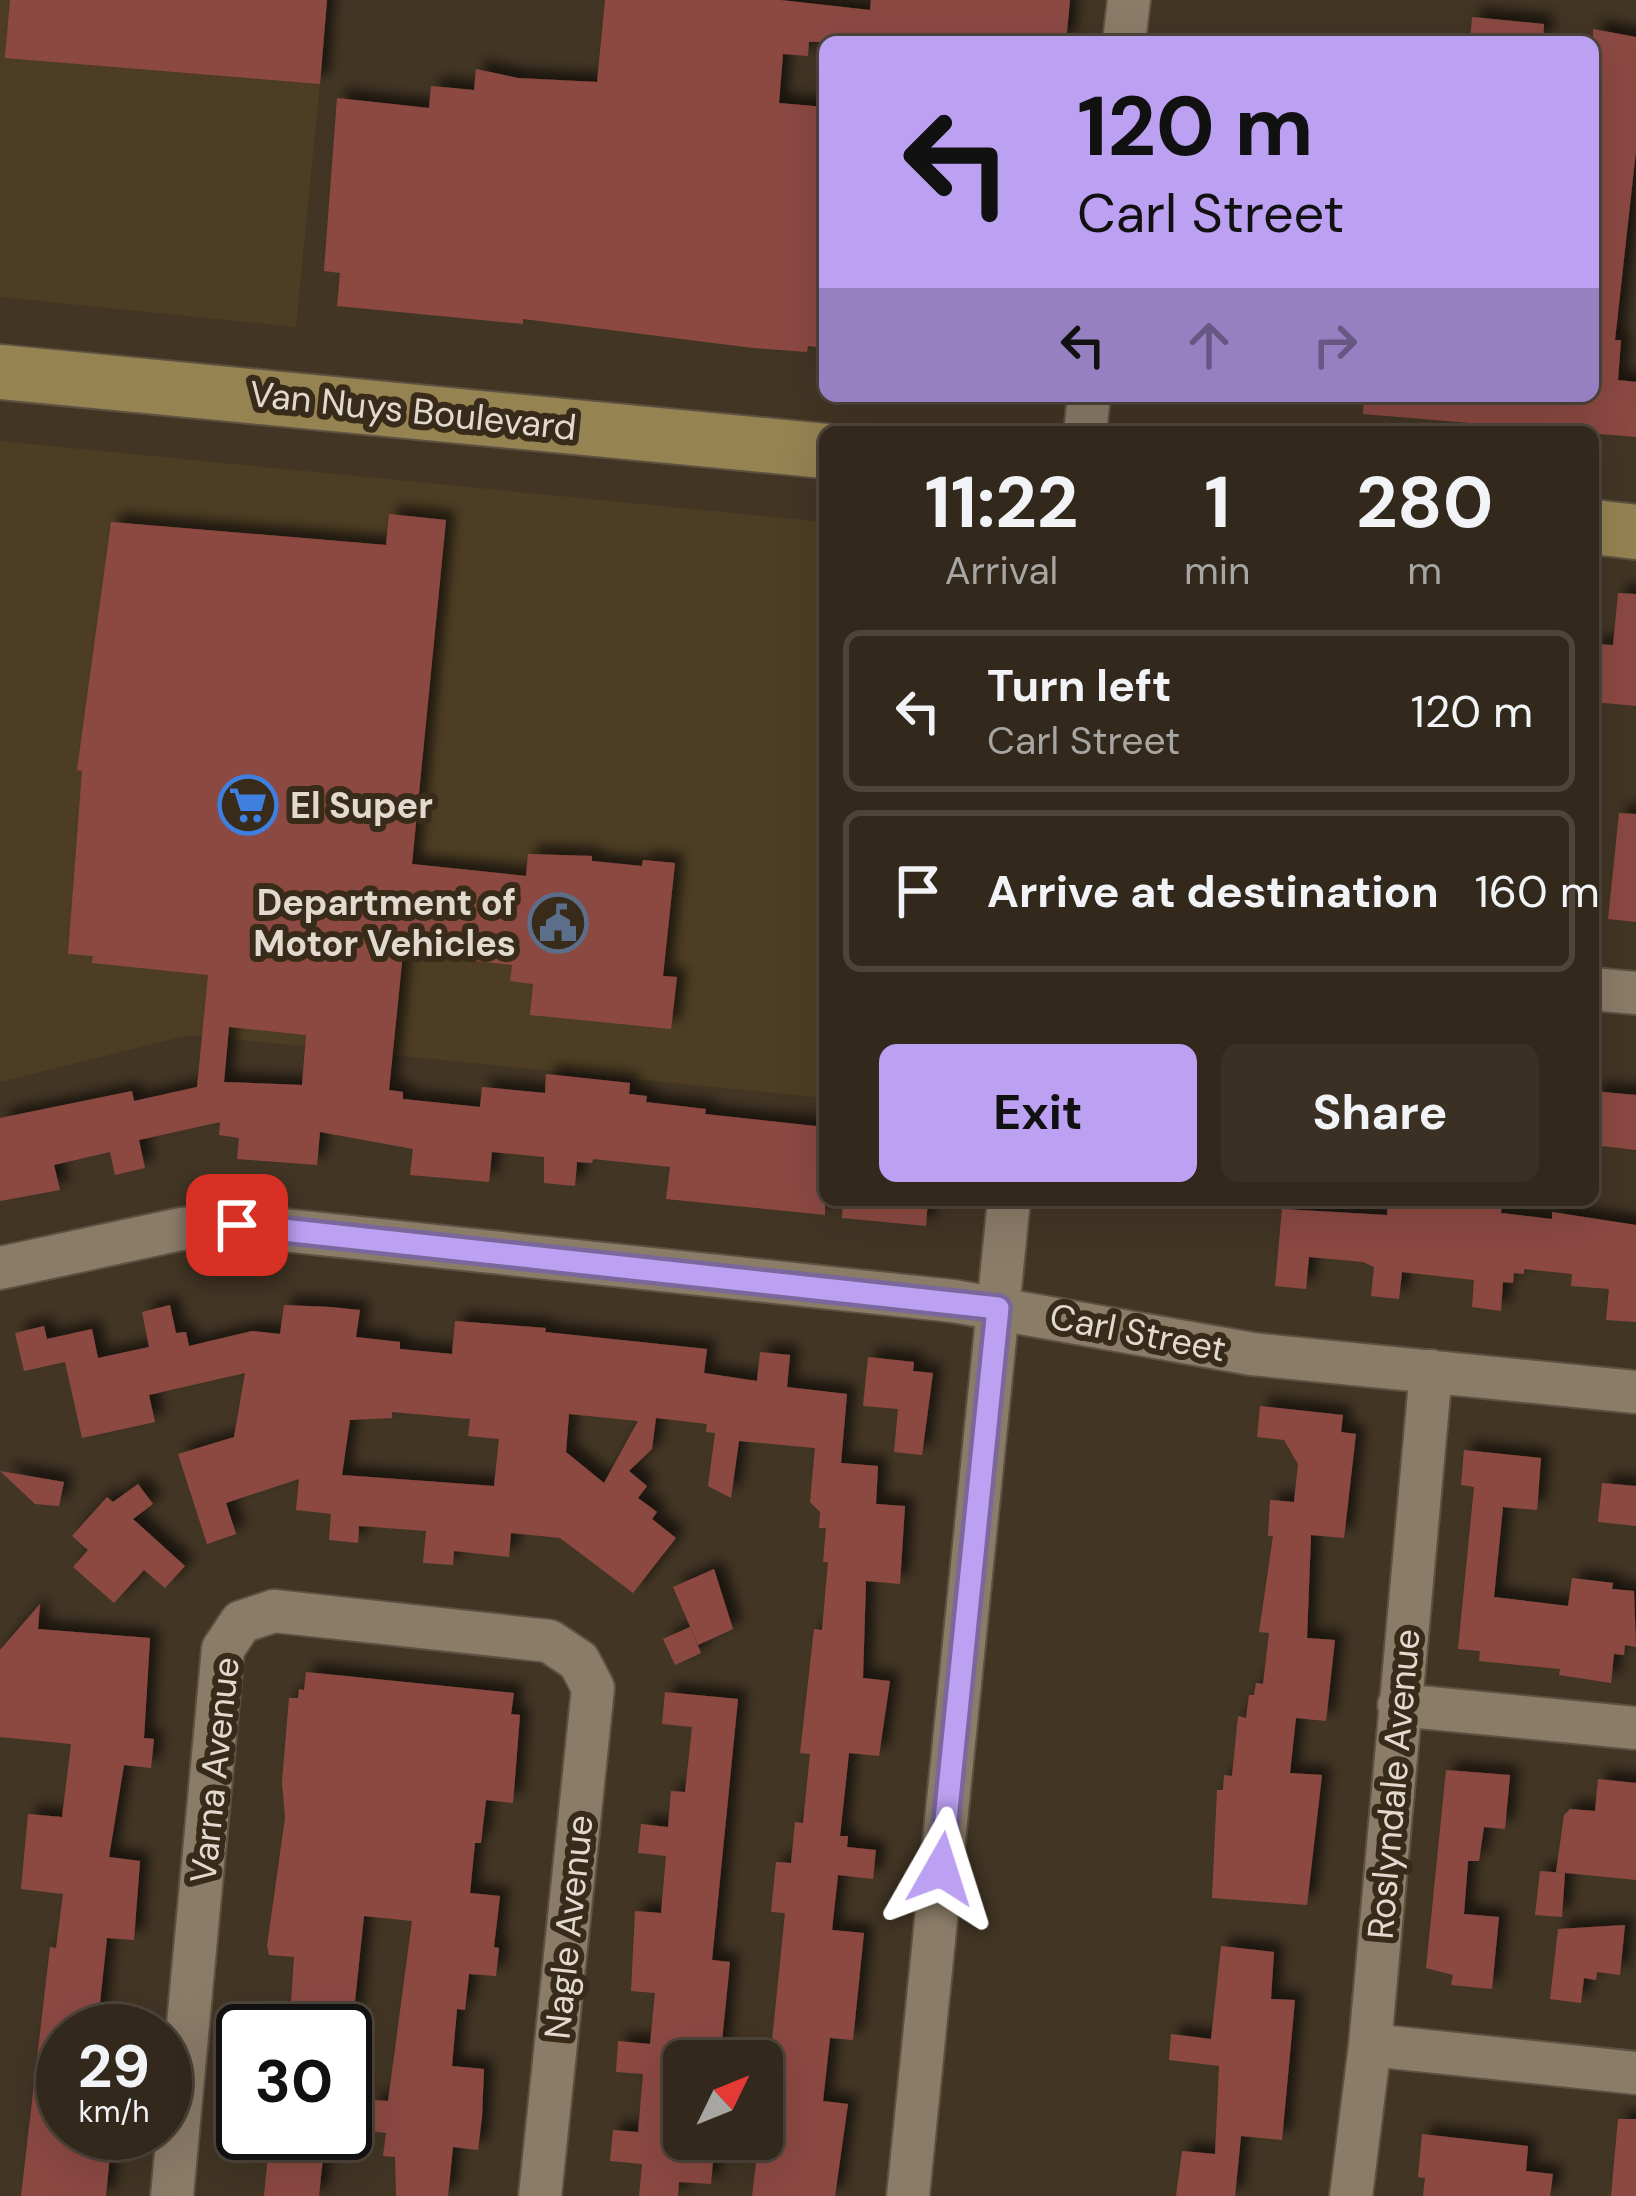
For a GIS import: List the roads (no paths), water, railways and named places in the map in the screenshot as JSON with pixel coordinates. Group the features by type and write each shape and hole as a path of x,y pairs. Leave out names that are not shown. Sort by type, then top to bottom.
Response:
{"main road":[{"name":"Van Nuys Boulevard","path":"0,372 819,450"},
{"path":"1599,528 1636,532"}],"street":[{"path":"1125,36 1129,0"},
{"path":"1599,989 1636,993"},
{"path":"908,2196 1008,1206"},
{"name":"Carl Street","path":"0,1268 181,1229 237,1225 998,1308 1252,1354 1636,1392"},
{"name":"Roslyndale Avenue","path":"1351,2196 1370,2045 1431,1371"},
{"name":"Varna Avenue","path":"172,2196 223,1649 241,1622 274,1611 549,1641 579,1661"},
{"name":"Nagle Avenue","path":"540,2196 593,1688 579,1661"},
{"path":"1399,1705 1636,1728"},
{"path":"1370,2045 1636,2073"}],"place":[{"name":"El Super","path":"248,805"},
{"name":"Department of Motor Vehicles","path":"558,923"}]}
